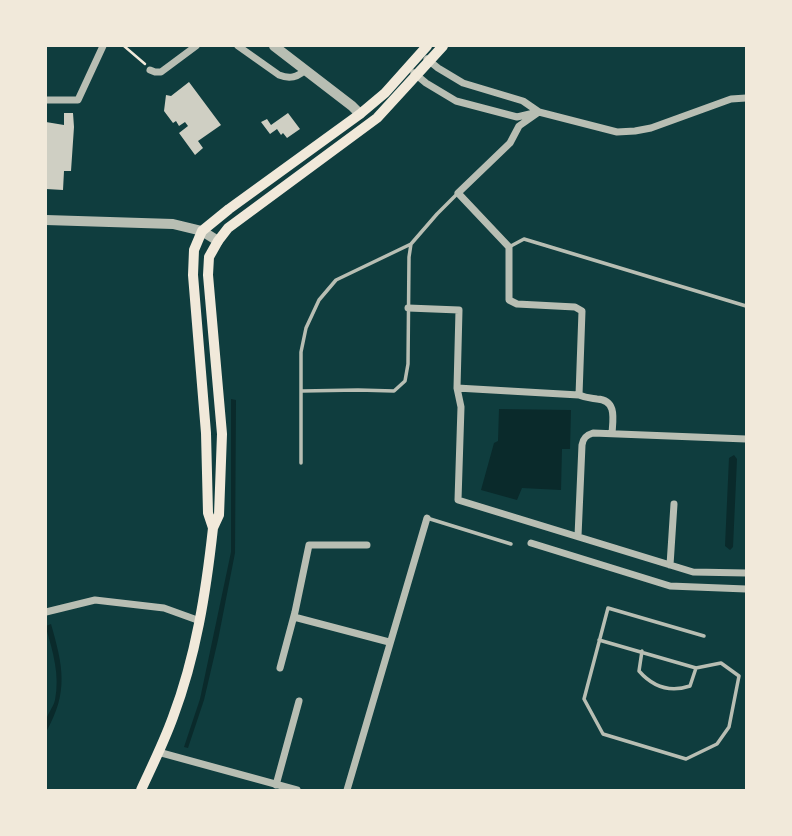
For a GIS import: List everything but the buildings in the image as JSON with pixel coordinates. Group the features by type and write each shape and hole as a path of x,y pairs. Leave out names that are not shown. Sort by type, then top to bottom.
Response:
{"main road":[{"path":"141,790 174,716 200,621 213,528 219,515 222,434 208,275 209,257 228,228 377,118 426,53 443,46"},
{"path":"213,528 208,513 206,433 193,275 194,250 202,231 360,114 412,71"}],"street":[{"path":"46,100 78,100 103,46"},
{"path":"150,70 162,72 196,46"},
{"path":"238,46 284,78 296,77 305,70"},
{"path":"274,46 360,114"},
{"path":"426,53 438,68 463,83 523,101 539,113 617,132 651,128 730,99 747,98"},
{"path":"412,71 456,101 517,117 539,113"},
{"path":"539,113 519,126 510,143 458,193 509,247 509,300 517,304 575,307 582,311 579,395"},
{"path":"46,220 173,224 202,231 218,241"},
{"path":"408,308 459,310 457,388 461,407 458,500 693,572 747,573"},
{"path":"457,388 579,395 588,399 601,399 609,404 614,413 612,433"},
{"path":"578,536 583,440 589,434 747,439"},
{"path":"670,565 674,505"},
{"path":"347,790 427,518"},
{"path":"531,543 670,586 747,589"},
{"path":"280,668 309,545 367,545"},
{"path":"46,612 95,600 164,608 200,621"},
{"path":"294,617 389,642"},
{"path":"276,785 299,701"},
{"path":"158,752 297,790"}],"lane":[{"path":"302,463 301,352 306,328 319,300 336,281 411,244 458,193"},
{"path":"509,247 524,239 747,306"},
{"path":"302,391 394,391 405,381 408,364 411,244"},
{"path":"427,518 511,544"},
{"path":"599,640 696,668 721,663 740,676 729,727 717,744 686,759 603,734 584,699 599,640 608,608 704,636"},
{"path":"642,651 639,671 649,682 676,691 690,686 696,668"}],"path":[{"path":"124,46 150,70"}],"water":[{"path":"231,399 236,400 235,553 204,700 188,748 184,747 200,699 231,552"},
{"path":"499,409 571,410 570,449 562,449 561,490 522,488 517,500 481,490 494,443 498,441"},
{"path":"734,455 737,459 733,547 730,550 725,546 729,458"},
{"path":"51,624 59,653 62,679 58,704 46,732 57,682 46,628"}]}
